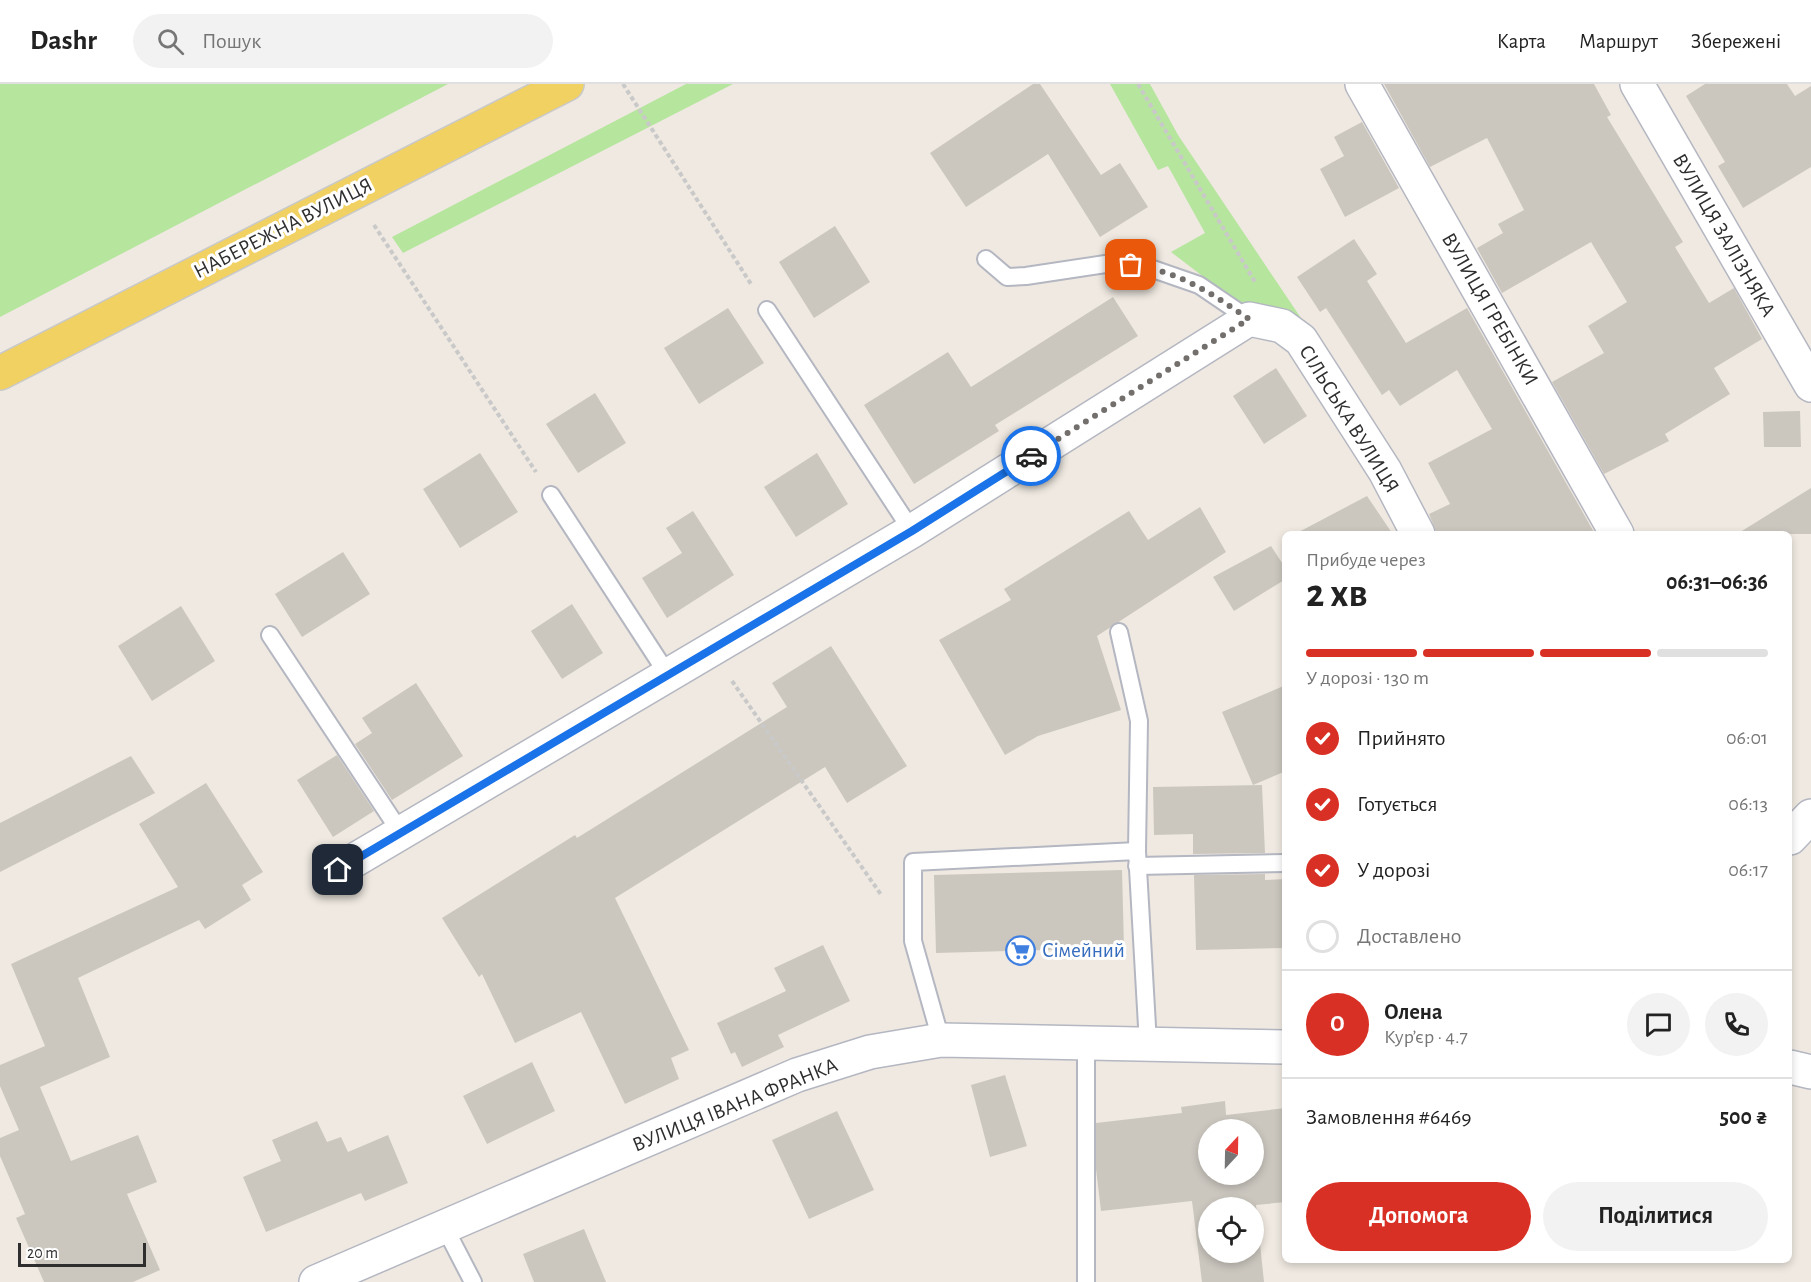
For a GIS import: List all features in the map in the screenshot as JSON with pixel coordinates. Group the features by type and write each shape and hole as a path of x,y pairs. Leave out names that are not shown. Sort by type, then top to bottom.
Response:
{"main road":[{"name":"НАБЕРЕЖНА ВУЛИЦЯ","path":"0,373 567,84"}],"street":[{"name":"ВУЛИЦЯ ГРЕБІНКИ","path":"1362,84 1615,531"},
{"name":"ВУЛИЦЯ ЗАЛІЗНЯКА","path":"1638,84 1811,385"},
{"name":"СІЛЬСЬКА ВУЛИЦЯ","path":"1249,319 1281,326 1301,339 1385,471 1416,531"},
{"path":"338,870 912,531 1249,319"},
{"path":"1792,836 1811,816"},
{"name":"ВУЛИЦЯ ІВАНА ФРАНКА","path":"316,1282 797,1075 870,1052 940,1040 1282,1047"},
{"path":"1792,1067 1811,1072"}],"lane":[{"path":"986,259 1006,277 1112,263 1150,268 1199,285 1249,319"},
{"path":"767,310 912,531"},
{"path":"551,495 668,675"},
{"path":"1119,632 1139,722 1137,859 1148,1044"},
{"path":"270,635 401,833"},
{"path":"940,1040 913,941 913,862 1137,859 1282,863"},
{"path":"1086,1044 1086,1282"},
{"path":"445,1228 472,1282"}],"path":[{"path":"623,84 767,310"},
{"path":"1138,84 1281,326"},
{"path":"353,193 551,495"},
{"path":"711,650 913,941"}],"green space":[{"path":"0,84 448,84 0,317"},
{"path":"686,84 733,84 403,253 392,237"},
{"path":"1110,84 1150,84 1178,135 1307,327 1247,310 1171,252 1205,233 1168,166 1158,170"}],"building":[{"path":"1033,84 1040,84 1101,175 1120,163 1148,207 1100,237 1048,154 966,207 930,153"},
{"path":"1384,84 1594,84 1611,115 1607,117 1683,242 1675,247 1709,303 1734,288 1762,339 1714,368 1730,394 1665,434 1669,441 1604,474 1552,382 1604,353 1588,326 1627,302 1591,242 1502,293 1477,248 1503,233 1498,224 1524,210 1487,138 1430,167"},
{"path":"1705,84 1787,84 1795,96 1811,86 1811,167 1743,208 1718,166 1725,162 1686,96"},
{"path":"1362,122 1399,188 1345,217 1320,169 1344,156 1334,137"},
{"path":"835,226 870,282 814,318 779,262"},
{"path":"1354,239 1377,274 1367,281 1406,343 1467,308 1593,531 1436,531 1429,514 1450,504 1428,463 1492,429 1457,370 1400,406 1389,390 1382,395 1326,308 1320,312 1297,277"},
{"path":"1113,297 1138,336 995,425 999,431 914,484 864,405 948,352 971,387"},
{"path":"728,308 764,363 699,404 664,348"},
{"path":"1276,368 1307,416 1264,444 1233,396"},
{"path":"595,393 626,443 578,473 546,424"},
{"path":"1800,411 1801,447 1764,447 1763,412"},
{"path":"480,453 518,512 460,548 423,489"},
{"path":"817,453 848,504 796,537 764,487"},
{"path":"1811,488 1811,534 1792,534 1792,531 1742,531"},
{"path":"1367,496 1391,531 1301,531"},
{"path":"1200,507 1226,552 1097,636 1121,710 1038,736 1005,755 939,640 1011,600 1004,589 1129,511 1148,540"},
{"path":"693,511 734,575 667,618 642,578 682,553 666,528"},
{"path":"1271,546 1282,563 1282,581 1234,611 1213,577"},
{"path":"343,552 370,594 302,637 275,594"},
{"path":"572,604 603,653 562,679 531,631"},
{"path":"181,606 215,661 152,701 118,646"},
{"path":"831,646 907,766 847,803 825,767 615,898 689,1050 671,1058 679,1079 625,1104 581,1012 515,1043 482,974 479,977 442,918 575,835 577,838 787,707 772,683"},
{"path":"416,683 463,756 392,800 355,744 372,733 362,718"},
{"path":"1282,687 1282,773 1253,785 1222,712"},
{"path":"337,755 374,811 333,837 297,780"},
{"path":"131,756 155,793 0,872 0,823"},
{"path":"206,783 263,872 242,885 251,900 205,929 199,920 78,978 110,1057 40,1087 71,1161 138,1135 157,1182 127,1194 160,1270 133,1282 44,1282 16,1218 25,1214 0,1156 0,1138 19,1130 0,1086 0,1065 45,1046 11,964 178,887 139,824"},
{"path":"1262,785 1265,853 1193,854 1193,834 1154,835 1153,787"},
{"path":"1122,870 1124,948 936,953 934,875"},
{"path":"1265,874 1265,880 1282,879 1282,948 1196,950 1194,875"},
{"path":"823,945 850,1001 778,1035 784,1047 742,1067 735,1052 731,1054 717,1023 786,991 774,968"},
{"path":"532,1062 555,1111 487,1144 463,1096"},
{"path":"1005,1075 1027,1146 990,1157 971,1085"},
{"path":"1225,1101 1226,1115 1282,1108 1282,1202 1264,1204 1264,1197 1198,1197 1198,1250 1192,1201 1101,1211 1096,1169 1096,1123 1182,1113 1181,1107"},
{"path":"837,1111 874,1190 809,1219 772,1140"},
{"path":"317,1121 327,1142 341,1137 348,1152 388,1135 408,1183 365,1201 361,1193 266,1232 243,1177 281,1161 272,1140"},
{"path":"584,1229 606,1282 534,1282 523,1254"},
{"path":"1200,1263 1262,1263 1264,1282 1202,1282"}],"way so far":[{"path":"1031,456 1249,319 1199,285 1150,268 1131,265"}],"place":[{"name":"Сімейний","path":"1021,950"}],"route":[{"path":"338,870 912,531 1031,456"}]}
